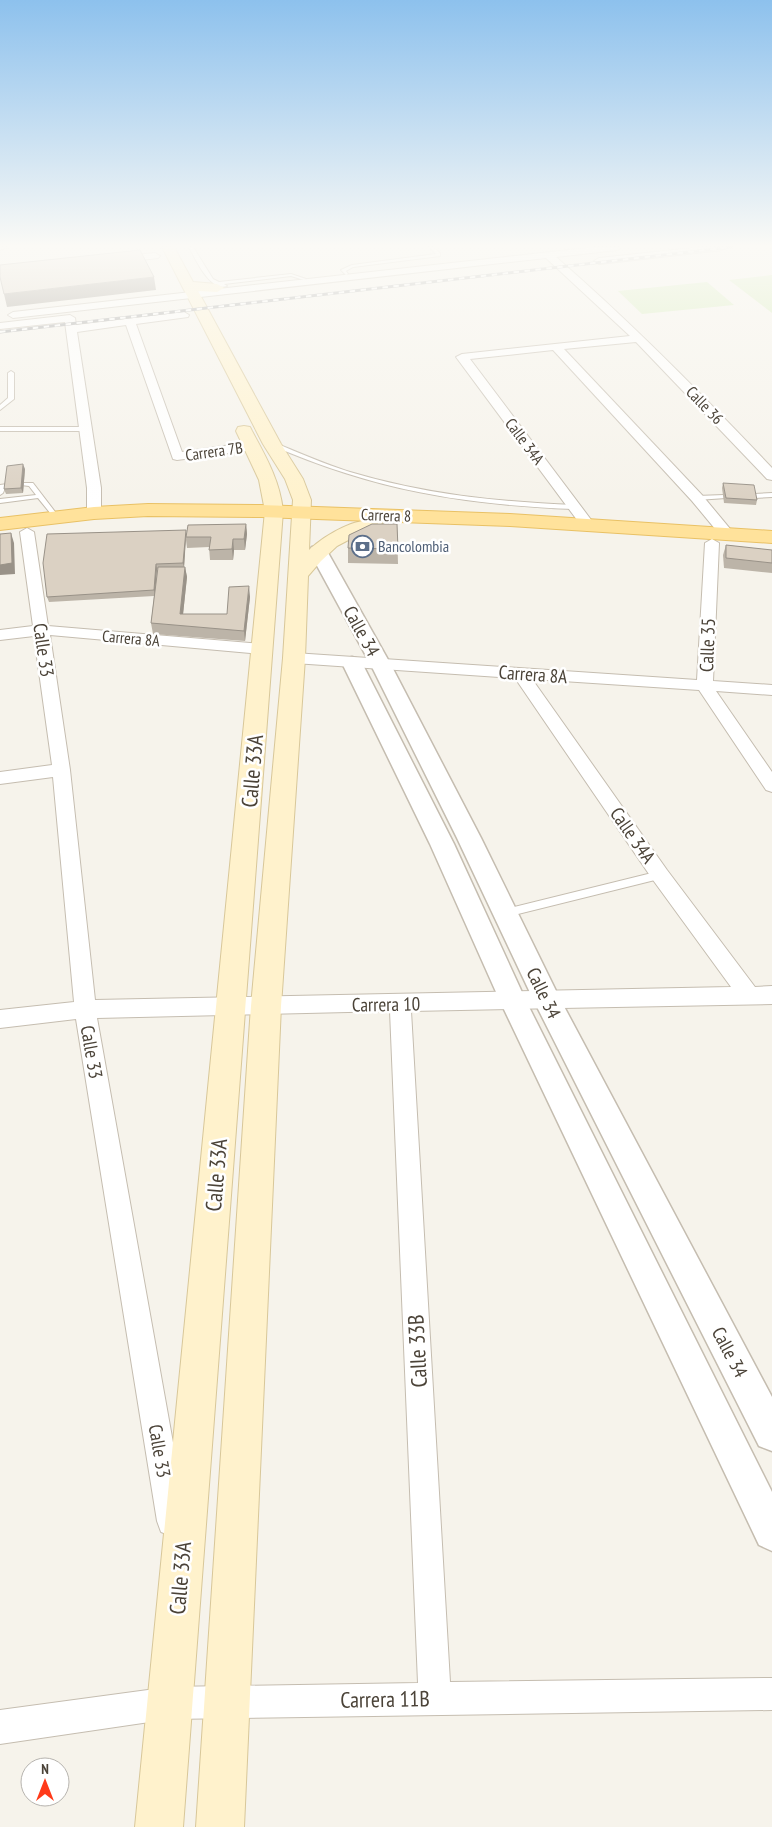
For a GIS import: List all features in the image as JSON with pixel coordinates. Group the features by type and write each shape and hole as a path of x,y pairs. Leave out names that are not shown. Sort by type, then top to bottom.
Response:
{"main road":[{"path":"214,332 272,444 294,479 302,500 288,518"},
{"path":"223,389 243,386"},
{"path":"240,421 259,457 274,499 288,518 288,600 297,615"},
{"name":"Carrera 8","path":"0,524 94,513 157,510 374,525 719,538 772,537"},
{"name":"Carrera 8","path":"0,534 180,520 288,518 510,520 588,525 719,538 772,548"},
{"name":"Calle 33A","path":"159,1827 181,1570 249,1006 294,658 298,576 288,518"},
{"name":"Calle 33A","path":"220,1827 229,1702 249,1006 263,649 288,518"},
{"path":"298,576 318,551 340,535 374,525"}],"street":[{"path":"72,332 94,488 94,513"},
{"name":"Carrera 7B","path":"134,332 177,456 252,446"},
{"name":"Calle 36","path":"633,332 708,406 772,476"},
{"path":"556,347 639,338"},
{"path":"556,347 697,498 719,538"},
{"name":"Calle 34A","path":"556,347 462,357 588,525"},
{"name":"Calle 33","path":"27,532 61,770 85,1009 181,1570"},
{"name":"Calle 35","path":"719,538 705,687 772,786"},
{"name":"Calle 34","path":"318,551 381,665 469,838 547,1001 772,1433"},
{"name":"Carrera 8A","path":"0,635 42,630 263,649"},
{"name":"Carrera 8A","path":"294,658 772,690"},
{"name":"Calle 34","path":"352,663 442,844 513,1002 772,1532"},
{"name":"Calle 34A","path":"520,673 660,875 749,995"},
{"path":"0,778 61,770"},
{"path":"442,844 469,838"},
{"name":"Carrera 10","path":"0,1019 85,1009 513,1002 772,995"},
{"name":"Calle 33B","path":"400,1004 435,1698"},
{"name":"Carrera 11B","path":"0,1727 170,1703 772,1694"}],"lane":[{"path":"0,408 11,400 11,373"},
{"path":"0,429 86,429"},
{"path":"272,444 305,459 344,473 404,489 503,504 575,507"},
{"path":"23,484 31,484 57,518"},
{"path":"0,493 2,486 7,486"},
{"path":"754,496 772,495"},
{"path":"0,501 40,496"},
{"path":"697,498 724,497"},
{"path":"506,913 660,875"}],"building":[{"path":"23,464 21,488 4,489 7,466"},
{"path":"723,483 754,485 757,500 726,498"},
{"path":"246,524 244,539 233,539 232,549 209,550 211,537 186,537 188,525"},
{"path":"372,524 397,524 398,549 348,548 349,535"},
{"path":"186,530 183,563 156,564 154,590 47,597 43,563 47,534"},
{"path":"11,533 12,563 0,565 0,534"},
{"path":"726,545 772,550 772,563 726,558"},
{"path":"158,567 185,567 180,614 227,614 229,587 249,586 244,631 151,623"}],"place":[{"name":"Bancolombia","path":"362,546"}]}
